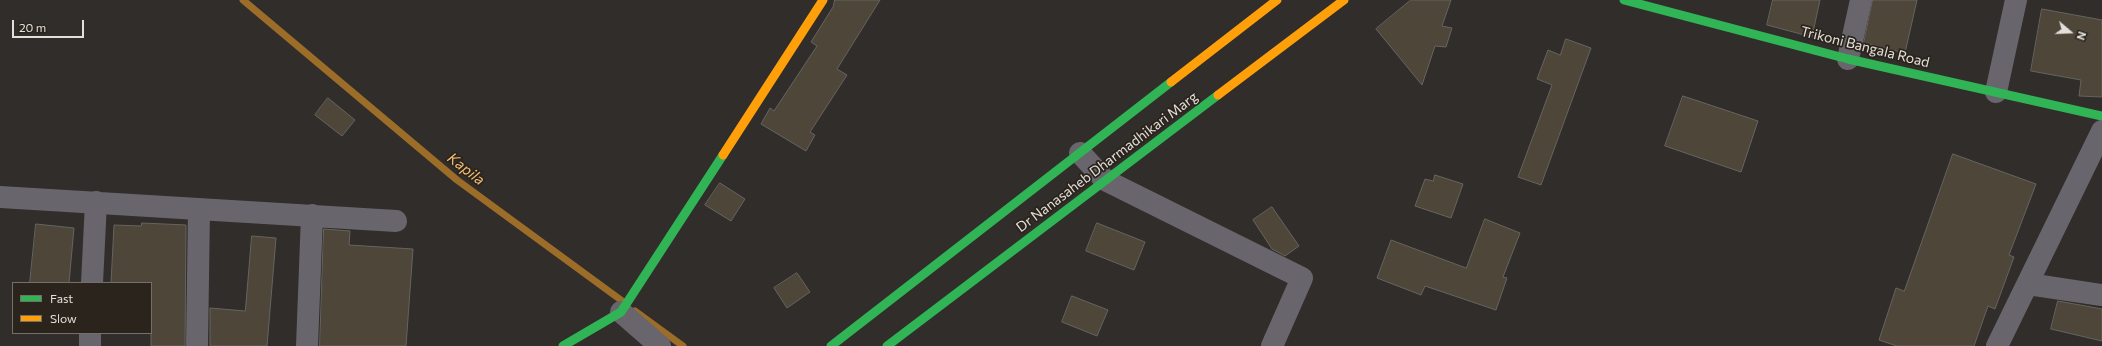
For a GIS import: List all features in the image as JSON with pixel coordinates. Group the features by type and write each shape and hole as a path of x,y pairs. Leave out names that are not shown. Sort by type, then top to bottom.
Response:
{"main road":[{"path":"563,346 621,312 823,0"},
{"name":"Dr Nanasaheb Dharmadhikari Marg","path":"831,346 1277,0"},
{"name":"Dr Nanasaheb Dharmadhikari Marg","path":"887,346 1344,0"},
{"name":"Trikoni Bangala Road","path":"1624,0 1848,59 2102,116"}],"street":[{"path":"1848,59 1861,0"},
{"path":"1996,92 2016,0"},
{"path":"1997,346 2102,131"},
{"path":"1080,153 1105,180 1302,278 1272,346"},
{"path":"0,196 396,221"},
{"path":"92,282 96,202"},
{"path":"197,346 199,209"},
{"path":"307,346 312,216"},
{"path":"2028,284 2102,295"},
{"path":"621,312 660,346"},
{"path":"90,334 90,346"}],"building":[{"path":"835,0 880,0 837,69 847,75 810,132 815,135 806,151 761,124 770,108 774,111 817,46 811,42 833,7"},
{"path":"1411,0 1451,0 1442,26 1452,28 1446,47 1435,46 1422,85 1376,29"},
{"path":"1773,0 1820,0 1812,37 1767,25"},
{"path":"1873,0 1917,0 1905,53 1864,43"},
{"path":"2042,9 2102,20 2102,97 2079,96 2081,80 2031,71"},
{"path":"1566,39 1591,48 1541,185 1518,177 1552,85 1537,79 1548,50 1560,55"},
{"path":"1683,96 1758,121 1741,172 1665,146"},
{"path":"328,98 355,120 342,136 315,115"},
{"path":"1953,154 2036,184 2009,255 2014,257 1995,309 1988,306 1974,346 1897,346 1879,340 1896,288 1904,291"},
{"path":"1435,175 1463,184 1451,218 1415,206 1425,179 1433,181"},
{"path":"720,183 745,199 731,221 705,205"},
{"path":"1272,207 1299,246 1285,256 1272,249 1253,220"},
{"path":"1485,219 1520,233 1503,277 1507,278 1496,310 1425,286 1421,295 1377,278 1391,240 1466,268"},
{"path":"142,223 186,225 185,346 151,346 152,282 111,282 114,225 141,226"},
{"path":"1097,223 1145,242 1134,270 1086,251"},
{"path":"36,224 74,228 69,282 30,282"},
{"path":"324,229 350,231 349,245 413,249 406,346 320,346"},
{"path":"252,236 276,238 267,346 210,346 210,308 245,311"},
{"path":"797,273 810,292 787,308 774,288"},
{"path":"1072,296 1108,310 1097,336 1062,322"},
{"path":"2058,301 2102,309 2102,341 2051,329"}],"waterway":[{"name":"Kapila","path":"243,0 457,180 625,303"},
{"name":"Kapila","path":"635,311 683,346"}],"traffic: fast":[{"path":"1624,0 1848,59 2102,116"},
{"path":"831,346 1171,82"},
{"path":"887,346 1218,95"},
{"path":"563,346 621,312 723,155"}],"traffic: slow":[{"path":"723,155 823,0"},
{"path":"1171,82 1277,0"},
{"path":"1218,95 1344,0"}]}
